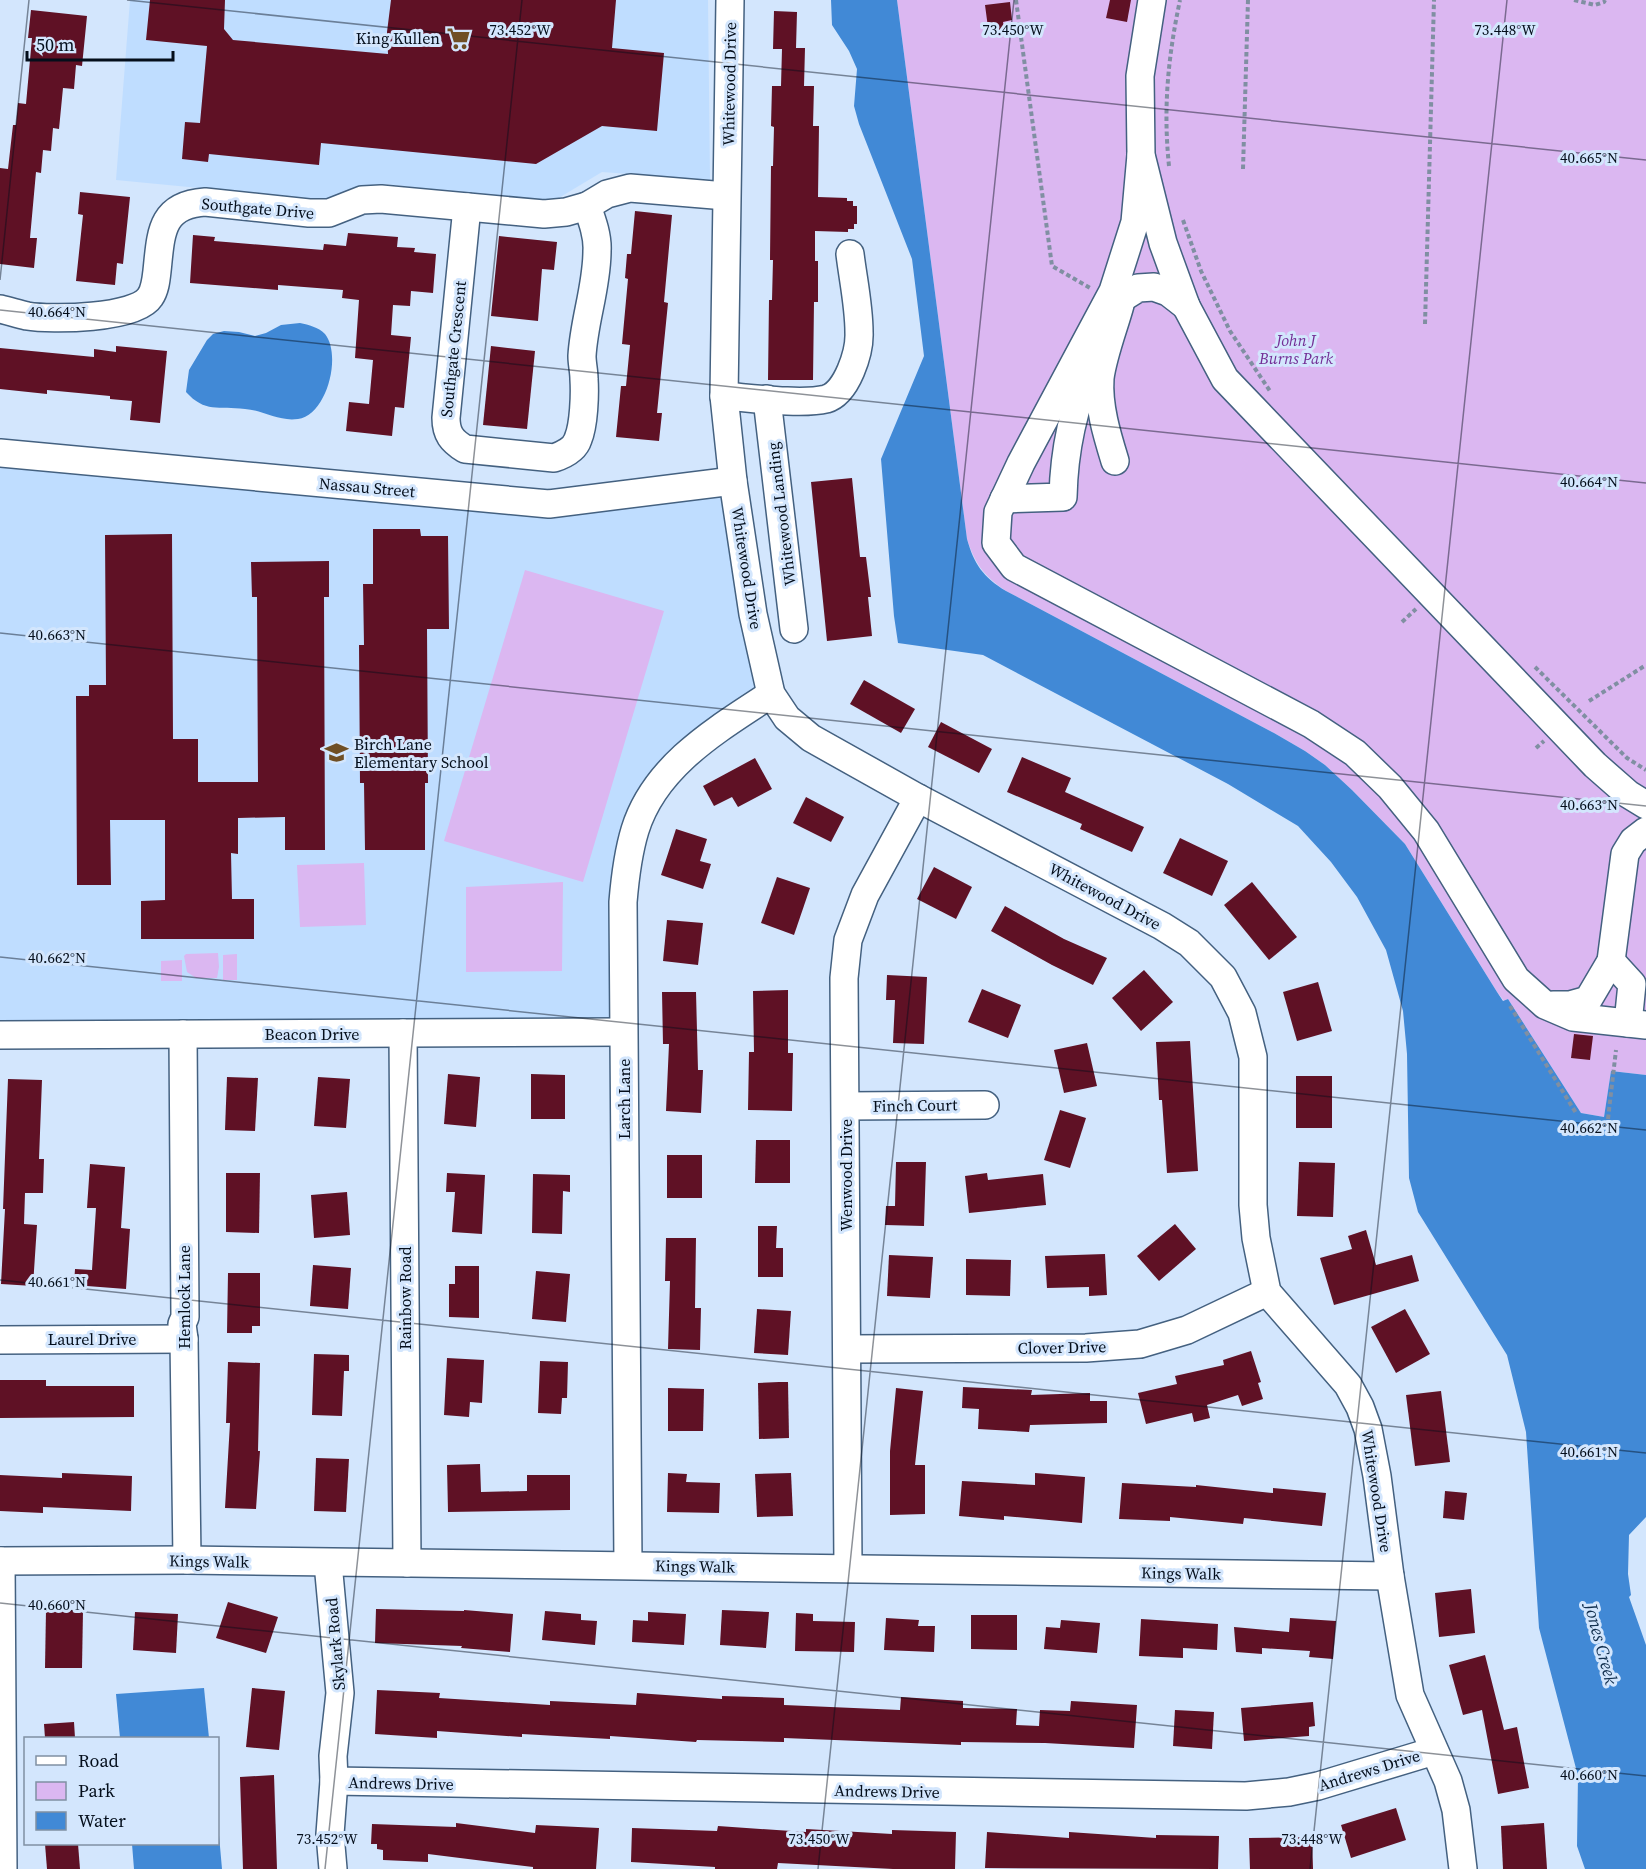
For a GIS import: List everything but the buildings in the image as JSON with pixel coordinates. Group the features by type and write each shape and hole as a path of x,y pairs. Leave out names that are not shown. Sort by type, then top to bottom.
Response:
{"street":[{"name":"Whitewood Drive","path":"730,0 724,396 733,481 753,614 771,694 787,718 811,738 918,798 1162,926 1189,943 1224,977 1242,1013 1253,1058 1253,1205 1256,1238 1267,1292 1348,1385 1360,1407 1368,1429 1410,1695 1448,1781 1456,1810 1463,1869"},
{"path":"1004,499 1063,497 1070,425 1115,296 1136,222 1141,155 1140,76 1152,0"},
{"path":"1141,155 1163,243 1186,306 1225,379 1595,765 1628,794 1646,805"},
{"name":"Southgate Drive","path":"0,309 28,316 69,318 129,311 141,307 150,298 154,288 162,231 178,208 192,203 205,202 329,213 362,200 381,199 544,214 566,212 587,206 607,194 630,188 726,195"},
{"name":"Southgate Crescent","path":"467,207 446,418 448,434 455,443 465,449 554,458 563,455 578,442 580,433 584,337 594,290 598,249 587,206"},
{"path":"1163,243 1145,252 1115,296 1004,499 998,512 996,543 1014,567 1311,723 1354,753 1390,787 1426,831 1516,979 1545,1005 1573,1017 1637,1024 1632,984 1611,961"},
{"path":"724,396 828,399 840,389 852,371 860,334 850,254"},
{"path":"1115,296 1138,288 1154,287 1168,292 1186,306"},
{"path":"1115,296 1100,376 1100,397 1115,461"},
{"name":"Whitewood Landing","path":"768,399 794,629"},
{"name":"Nassau Street","path":"0,453 549,504 733,481"},
{"name":"Larch Lane","path":"628,1565 622,902 627,863 635,829 646,805 673,765 710,734 771,694"},
{"name":"Wenwood Drive","path":"848,1568 844,978 848,940 865,895 918,798"},
{"path":"1545,1005 1570,1005 1588,1000 1611,961 1625,854 1633,841 1646,831"},
{"name":"Beacon Drive","path":"0,1035 623,1032"},
{"name":"Rainbow Road","path":"403,1033 407,1563"},
{"name":"Hemlock Lane","path":"183,1034 185,1317 182,1324 186,1560"},
{"name":"Finch Court","path":"846,1106 985,1105"},
{"name":"Clover Drive","path":"848,1349 1086,1348 1140,1344 1187,1330 1267,1292"},
{"name":"Laurel Drive","path":"0,1340 184,1339"},
{"name":"Kings Walk","path":"0,1561 186,1560 1390,1576"},
{"path":"0,1561 3,1869"},
{"name":"Skylark Road","path":"328,1563 340,1693 333,1756 334,1781 330,1834 333,1869"},
{"name":"Andrews Drive","path":"334,1781 1246,1796 1289,1792 1318,1786 1434,1751"}],"path":[{"path":"1016,0 1052,266 1115,296"},
{"path":"1171,174 1166,118 1167,71 1180,0"},
{"path":"1243,169 1248,0"},
{"path":"1425,324 1434,0"},
{"path":"1574,0 1595,5 1605,0"},
{"path":"1180,212 1201,271 1230,331 1272,393"},
{"path":"1402,622 1424,603"},
{"path":"1530,661 1627,758 1646,770"},
{"path":"1589,701 1646,665"},
{"path":"1506,1000 1576,1113"},
{"path":"1608,1119 1616,1050"}],"shaded area":[{"path":"130,0 708,0 710,180 602,172 552,202 386,184 322,200 116,180"},
{"name":"Birch Lane Elementary School","path":"0,456 559,512 726,491 757,694 654,770 614,1026 0,1032"}],"green space":[{"name":"John J Burns Park","path":"897,0 1646,0 1646,1075 1611,1071 1604,1117 1581,1113 1508,999 1504,1001 1497,992 1405,844 1325,765 1274,733 1006,591 986,575 973,556 967,539"},
{"path":"525,570 664,611 583,882 444,841"},
{"path":"364,863 366,925 300,927 297,865"},
{"path":"563,882 562,971 466,972 466,887"},
{"path":"218,953 217,978 196,978 187,972 184,956 186,954"},
{"path":"237,954 237,980 223,980 223,955"},
{"path":"182,960 182,981 161,981 161,961"}],"water":[{"name":"Jones Creek","path":"831,0 897,0 967,539 980,569 1006,591 1274,733 1325,765 1405,844 1497,992 1503,1001 1508,999 1581,1113 1604,1117 1611,1071 1646,1075 1646,1517 1629,1535 1628,1574 1631,1595 1629,1597 1646,1645 1646,1869 1585,1869 1577,1846 1578,1776 1539,1628 1526,1432 1507,1355 1418,1212 1409,1178 1407,1054 1403,1011 1386,950 1357,897 1331,862 1298,826 1228,784 983,655 898,643 881,459 924,356 912,259 859,124 854,106 857,69 849,51 832,25"},
{"path":"300,323 316,328 325,334 332,356 332,369 324,396 308,415 291,419 252,410 206,406 186,392 189,370 213,334 224,331 255,336 281,325"},
{"path":"204,1688 209,1737 120,1737 116,1694"},
{"path":"219,1835 222,1869 134,1869 132,1845 219,1845"}],"place":[{"name":"King Kullen","path":"458,38"},
{"name":"Birch Lane Elementary School","path":"336,753"}]}
